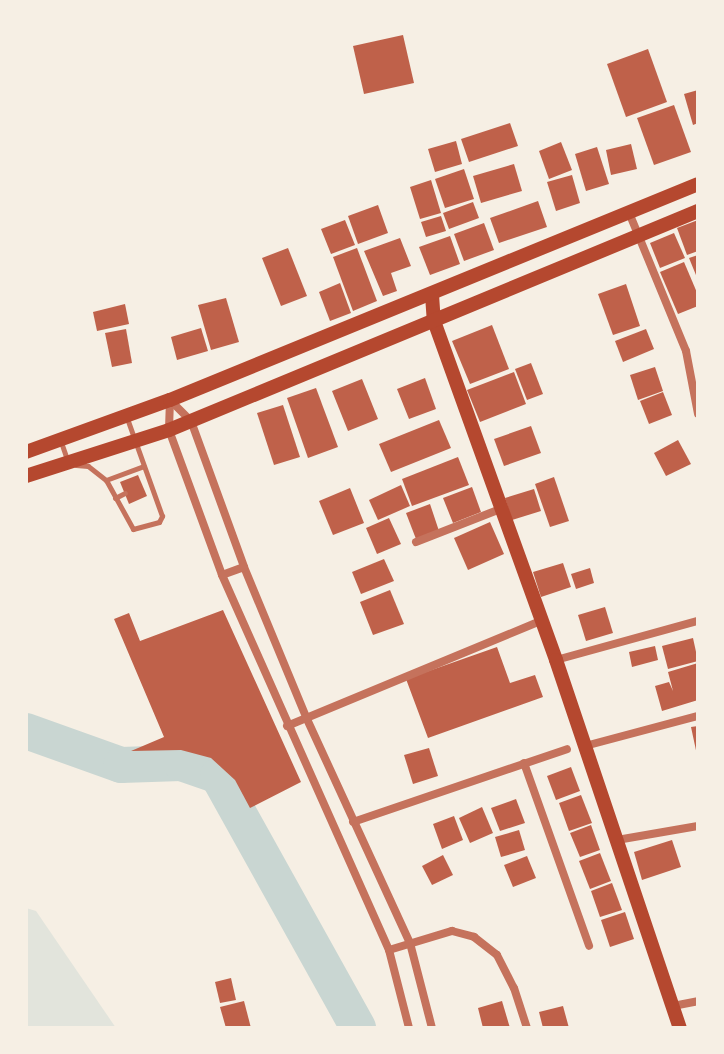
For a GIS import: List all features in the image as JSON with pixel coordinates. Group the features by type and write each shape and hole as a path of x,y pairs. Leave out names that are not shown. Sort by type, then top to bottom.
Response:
{"main road":[{"path":"26,452 61,442 170,400 630,215 698,184"},
{"path":"26,476 169,430 698,211"},
{"path":"432,295 434,321 556,660 680,1028"}],"street":[{"path":"630,215 686,351 698,414"},
{"path":"170,400 191,421 244,567 306,717 410,943 432,1028"},
{"path":"170,400 169,430 222,575 389,950 409,1028"},
{"path":"416,542 500,509"},
{"path":"222,575 244,567"},
{"path":"287,726 541,621"},
{"path":"556,660 698,621"},
{"path":"585,746 698,716"},
{"path":"353,822 567,749"},
{"path":"524,763 589,946"},
{"path":"617,840 698,826"},
{"path":"389,950 452,931 474,937 497,955 514,988 527,1028"},
{"path":"673,1006 698,1001"}],"lane":[{"path":"61,442 68,464 88,466 106,480 133,529 159,522 162,516 127,417"},
{"path":"106,480 144,466"},
{"path":"143,485 151,483"},
{"path":"115,498 125,493"}],"shaded area":[{"path":"26,908 36,911 116,1028 26,1028"}],"building":[{"path":"403,35 414,83 364,94 353,46"},
{"path":"648,49 667,102 626,117 607,64"},
{"path":"698,90 698,123 693,125 684,94"},
{"path":"674,105 691,152 654,165 637,118"},
{"path":"510,123 518,146 469,162 461,139"},
{"path":"456,141 462,164 435,172 428,149"},
{"path":"561,142 572,170 549,179 539,151"},
{"path":"631,144 637,169 611,175 606,150"},
{"path":"597,147 609,184 586,191 575,154"},
{"path":"514,164 522,191 481,203 473,176"},
{"path":"464,169 474,199 445,208 435,179"},
{"path":"572,175 580,203 556,211 547,182"},
{"path":"431,180 441,213 420,219 410,187"},
{"path":"538,201 547,227 499,243 490,218"},
{"path":"473,202 479,218 449,229 443,213"},
{"path":"378,205 388,233 358,244 348,216"},
{"path":"441,216 446,231 426,237 421,222"},
{"path":"345,220 355,245 331,254 321,229"},
{"path":"698,220 698,251 687,255 677,228"},
{"path":"484,223 494,250 464,261 454,234"},
{"path":"674,233 685,258 660,268 650,243"},
{"path":"450,236 460,264 430,275 419,247"},
{"path":"400,238 411,266 391,273 397,291 383,296 364,251"},
{"path":"288,248 307,296 281,306 262,258"},
{"path":"357,248 377,301 353,311 333,257"},
{"path":"698,255 698,280 689,258"},
{"path":"684,262 698,295 698,306 678,314 660,272"},
{"path":"340,283 351,313 330,321 319,292"},
{"path":"626,284 640,326 613,335 598,294"},
{"path":"226,298 239,342 211,350 198,305"},
{"path":"125,304 129,324 97,331 93,312"},
{"path":"492,325 509,369 470,384 452,341"},
{"path":"201,328 208,351 177,360 171,337"},
{"path":"126,329 132,363 112,367 105,333"},
{"path":"646,329 654,349 623,362 615,341"},
{"path":"531,363 543,394 527,400 515,369"},
{"path":"655,367 663,391 638,400 630,375"},
{"path":"514,372 526,404 480,422 467,390"},
{"path":"425,378 436,409 409,419 397,389"},
{"path":"362,379 378,419 348,431 332,391"},
{"path":"316,388 338,447 308,458 287,398"},
{"path":"663,392 672,415 649,424 640,401"},
{"path":"283,405 300,457 274,465 257,413"},
{"path":"439,420 451,448 391,472 379,444"},
{"path":"531,426 541,453 504,466 494,439"},
{"path":"678,440 691,464 666,476 654,453"},
{"path":"458,457 469,485 412,506 402,479"},
{"path":"138,475 147,496 129,504 120,482"},
{"path":"554,477 569,521 550,527 535,484"},
{"path":"401,485 410,506 378,520 369,500"},
{"path":"472,487 481,512 453,523 443,498"},
{"path":"350,488 364,523 333,535 319,501"},
{"path":"534,489 541,511 512,520 505,498"},
{"path":"430,504 439,531 416,539 406,513"},
{"path":"389,518 401,544 377,554 366,528"},
{"path":"490,522 504,554 468,570 454,538"},
{"path":"384,559 394,581 361,594 352,572"},
{"path":"563,563 571,587 541,597 533,572"},
{"path":"590,568 594,583 576,589 571,574"},
{"path":"390,590 404,624 373,635 360,602"},
{"path":"605,607 613,633 586,641 578,615"},
{"path":"223,610 301,782 250,808 235,780 211,758 181,750 131,751 164,737 114,619 129,613 140,641"},
{"path":"693,638 698,661 668,669 662,646"},
{"path":"655,646 658,660 632,667 629,652"},
{"path":"497,647 510,683 535,675 543,697 428,738 406,679"},
{"path":"698,663 698,700 662,711 655,686 669,682 673,691 668,672"},
{"path":"698,726 698,755 697,755 691,727"},
{"path":"429,748 438,776 413,784 404,755"},
{"path":"571,767 580,791 556,800 547,776"},
{"path":"581,795 592,823 569,831 559,803"},
{"path":"516,799 525,823 500,831 491,808"},
{"path":"482,807 493,833 470,843 459,818"},
{"path":"454,816 463,840 442,849 433,824"},
{"path":"591,825 600,850 580,857 570,833"},
{"path":"519,830 525,850 501,857 495,837"},
{"path":"672,840 681,867 642,880 634,852"},
{"path":"600,853 611,881 590,889 579,861"},
{"path":"443,855 453,875 432,885 422,866"},
{"path":"527,856 536,878 513,887 504,865"},
{"path":"612,883 622,910 600,917 591,891"},
{"path":"625,912 634,939 610,947 601,920"},
{"path":"231,978 236,1000 220,1003 215,982"},
{"path":"244,1001 251,1028 226,1028 220,1007"},
{"path":"502,1001 510,1028 483,1028 478,1008"},
{"path":"563,1006 569,1028 543,1028 539,1012"}],"waterway":[{"path":"26,731 121,765 181,763 218,776 358,1028"}]}
